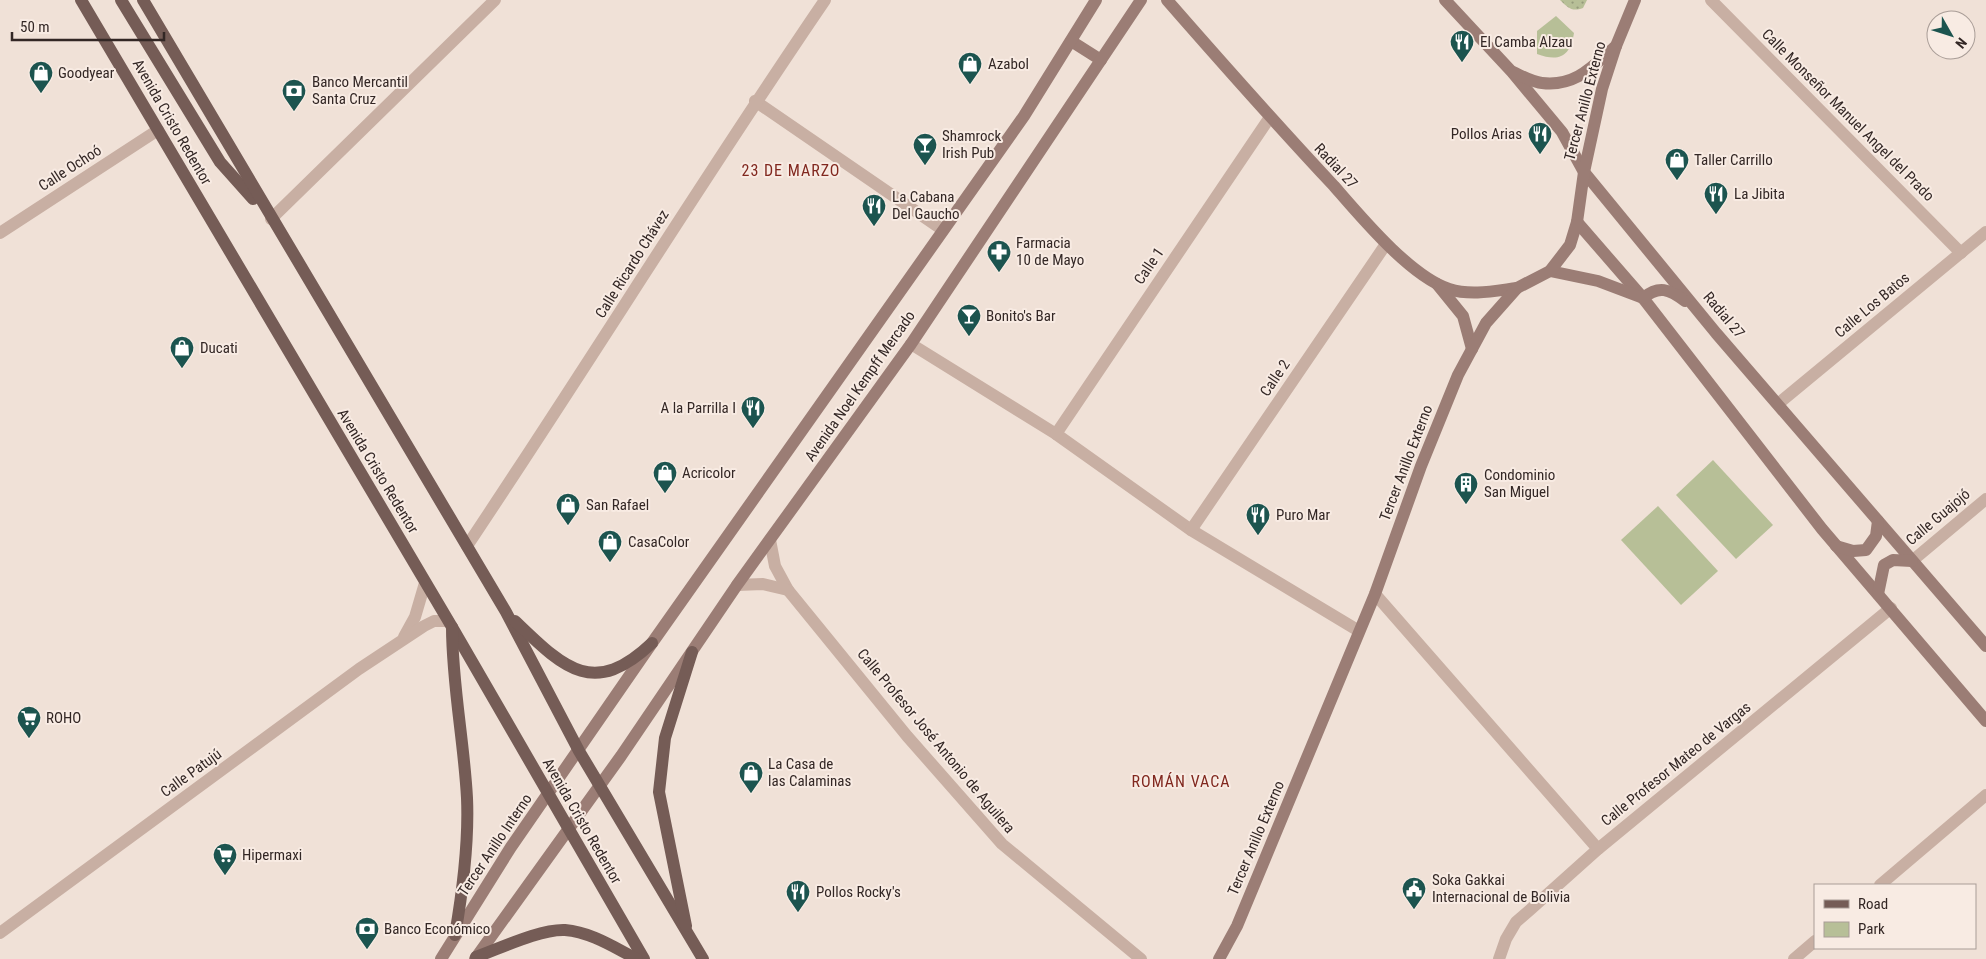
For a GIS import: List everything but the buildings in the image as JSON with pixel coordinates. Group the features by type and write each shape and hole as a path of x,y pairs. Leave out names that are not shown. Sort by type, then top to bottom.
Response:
{"main road":[{"name":"Avenida Cristo Redentor","path":"81,0 450,624 644,959"},
{"path":"121,0 220,162 271,219"},
{"path":"143,0 271,219 506,612 580,751 703,959"},
{"path":"506,612 546,650 576,670 589,673 614,671 636,659 652,643"},
{"path":"450,624 452,664 467,801 465,876 455,935"},
{"path":"688,936 659,792 665,738 692,652"},
{"path":"475,958 542,934 565,930 586,935 637,959"}],"street":[{"path":"271,219 495,0"},
{"name":"Calle Ricardo Chávez","path":"467,546 568,395 755,101 825,0"},
{"name":"Avenida Noel Kempff Mercado","path":"580,751 652,643 1024,116 1096,0"},
{"name":"Avenida Noel Kempff Mercado","path":"600,786 737,585 911,344 1141,0"},
{"name":"Radial 27","path":"1167,0 1386,244 1436,282 1449,289 1478,293 1516,288"},
{"name":"Radial 27","path":"1445,0 1512,72 1562,132 1584,172 1699,311 1986,646"},
{"name":"Tercer Anillo Externo","path":"1219,959 1237,926 1360,631 1421,466 1458,375 1486,323 1516,288 1550,271 1570,245 1577,222 1584,172 1602,89 1616,46 1635,0"},
{"name":"Calle Monseñor Manuel Angel del Prado","path":"1711,0 1961,252"},
{"path":"1071,41 1101,60"},
{"path":"1512,72 1542,83 1582,77 1616,46"},
{"path":"755,101 943,230"},
{"name":"Calle 1","path":"1056,434 1270,117"},
{"name":"Calle Ochoó","path":"0,234 158,130"},
{"path":"1577,222 1643,298 1836,546 1986,721"},
{"name":"Calle Los Batos","path":"1779,404 1986,232"},
{"name":"Calle 2","path":"1191,530 1386,244"},
{"path":"1550,271 1598,281 1643,298"},
{"path":"1436,282 1464,316 1472,349"},
{"path":"1643,298 1654,290 1661,288 1671,291 1699,311"},
{"path":"911,344 1056,434 1191,530 1360,631"},
{"name":"Calle Guajojó","path":"1912,561 1986,499"},
{"path":"1836,546 1853,551 1866,550 1876,536 1878,521"},
{"name":"Calle Profesor José Antonio de Aguilera","path":"770,540 775,566 788,590 907,736 1002,844 1141,959"},
{"path":"1878,594 1884,565 1893,560 1912,561"},
{"name":"Calle Patujú","path":"403,640 416,617 425,583"},
{"path":"737,585 763,584 788,590"},
{"path":"1375,594 1598,849"},
{"name":"Calle Profesor Mateo de Vargas","path":"1499,959 1506,939 1516,922 1598,849 1891,608"},
{"name":"Calle Patujú","path":"0,934 359,669 429,624 450,624"},
{"name":"Tercer Anillo Interno","path":"441,959 511,848 580,751"},
{"path":"475,958 600,786"},
{"path":"1881,884 1986,795"},
{"path":"1794,959 1814,942"}],"green space":[{"path":"1560,0 1587,0 1583,8 1576,10 1568,7"},
{"path":"1556,16 1574,33 1570,48 1562,56 1557,57 1537,54 1537,31"},
{"path":"1713,460 1773,525 1736,559 1676,495"},
{"path":"1658,506 1718,571 1681,605 1621,540"}],"place":[{"name":"El Camba Alzau","path":"1462,63"},
{"name":"Azabol","path":"970,85"},
{"name":"Goodyear","path":"41,94"},
{"name":"Banco Mercantil Santa Cruz","path":"294,112"},
{"name":"Pollos Arias","path":"1540,155"},
{"name":"Shamrock Irish Pub","path":"925,166"},
{"name":"Taller Carrillo","path":"1677,181"},
{"name":"La Jibita","path":"1716,215"},
{"name":"La Cabana Del Gaucho","path":"874,227"},
{"name":"Farmacia 10 de Mayo","path":"999,273"},
{"name":"Bonito's Bar","path":"969,337"},
{"name":"Ducati","path":"182,369"},
{"name":"A la Parrilla I","path":"753,429"},
{"name":"Acricolor","path":"665,494"},
{"name":"Condominio San Miguel","path":"1466,505"},
{"name":"San Rafael","path":"568,526"},
{"name":"Puro Mar","path":"1258,536"},
{"name":"CasaColor","path":"610,563"},
{"name":"ROHO","path":"29,739"},
{"name":"La Casa de las Calaminas","path":"751,794"},
{"name":"Hipermaxi","path":"225,876"},
{"name":"Soka Gakkai Internacional de Bolivia","path":"1414,910"},
{"name":"Pollos Rocky's","path":"798,913"},
{"name":"Banco Económico","path":"367,950"}],"district":[{"name":"23 DE MARZO","path":"791,170"},
{"name":"ROMÁN VACA","path":"1181,781"}]}
